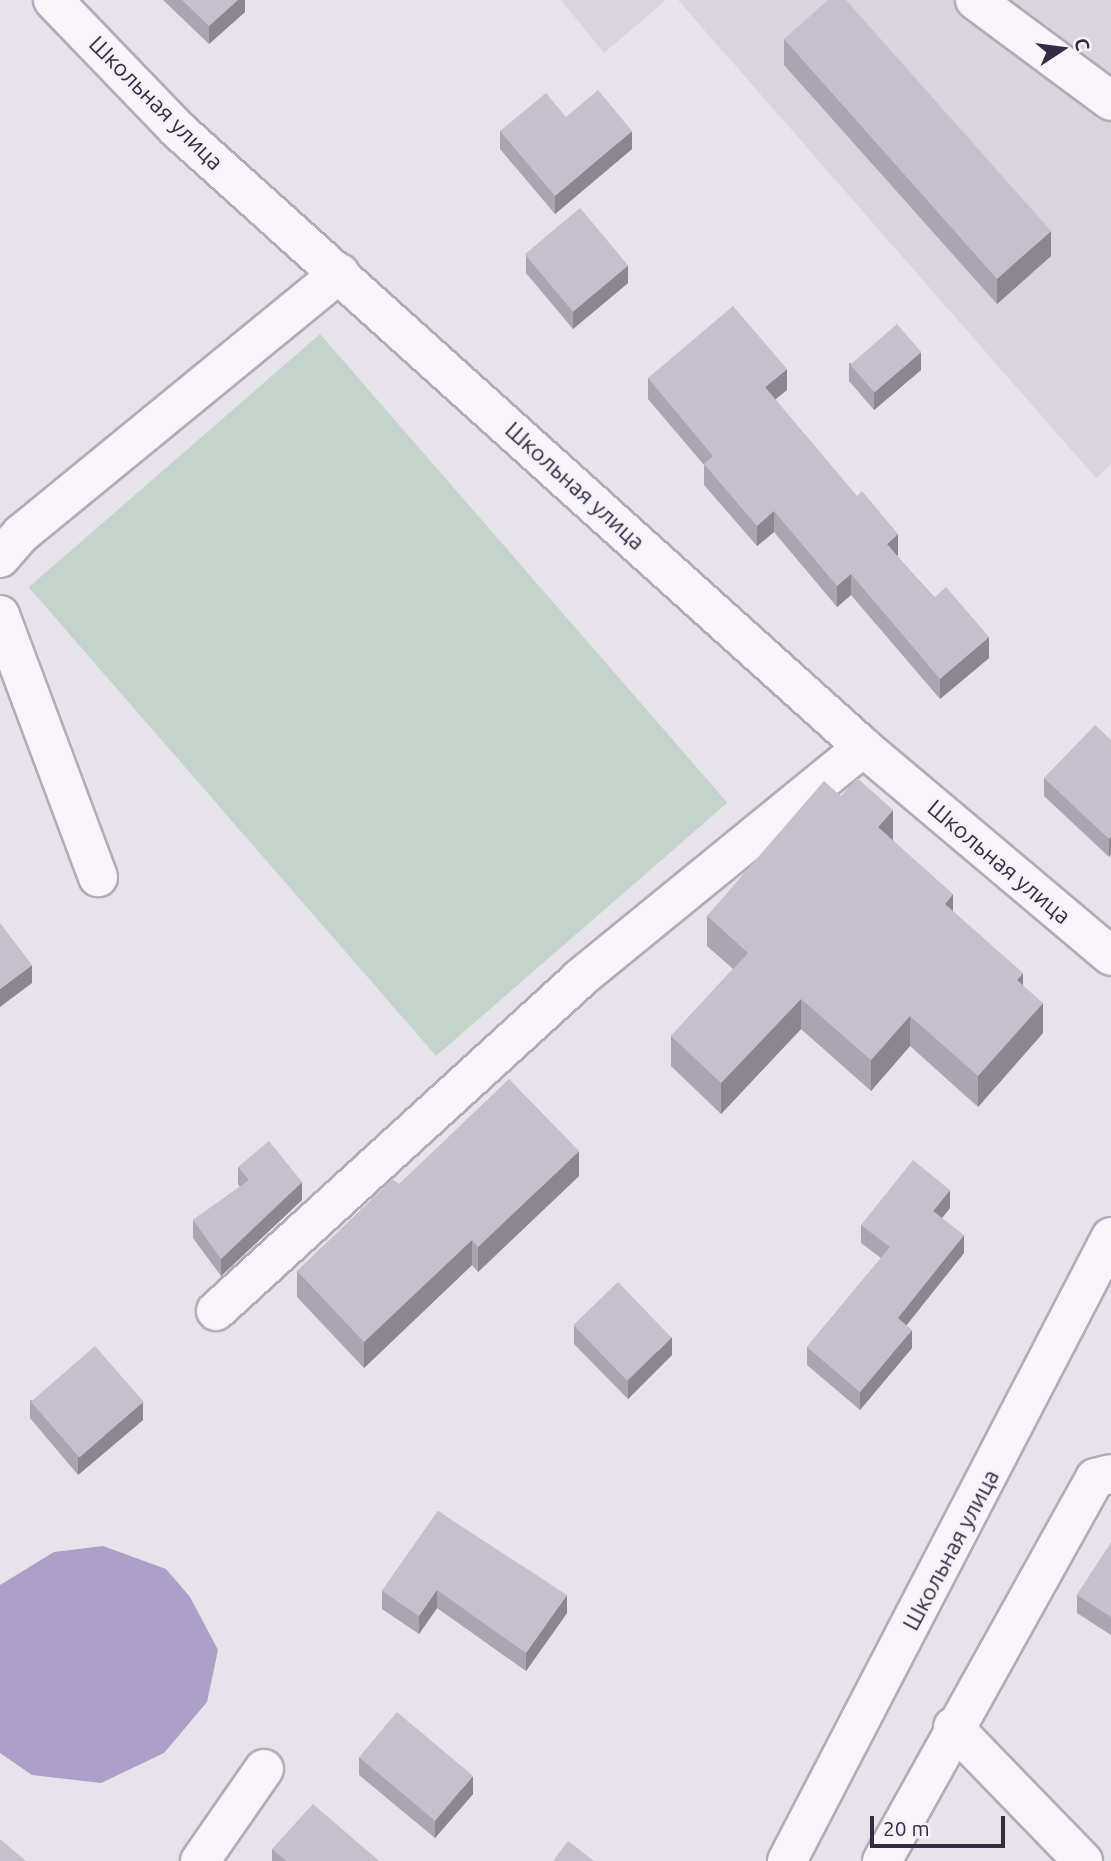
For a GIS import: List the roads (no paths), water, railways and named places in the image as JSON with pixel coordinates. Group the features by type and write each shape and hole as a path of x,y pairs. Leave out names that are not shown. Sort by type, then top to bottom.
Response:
{"street":[{"name":"Школьная улица","path":"53,0 177,129 340,273 863,747 1111,956"},
{"path":"975,0 1111,101"},
{"path":"0,558 21,534 340,273"},
{"path":"0,615 98,877"},
{"path":"216,1311 579,979 863,747"},
{"name":"Школьная улица","path":"787,1861 1107,1262"},
{"path":"882,1861 953,1727 1103,1476"},
{"path":"953,1727 1083,1861"},
{"path":"201,1861 264,1769"}]}
